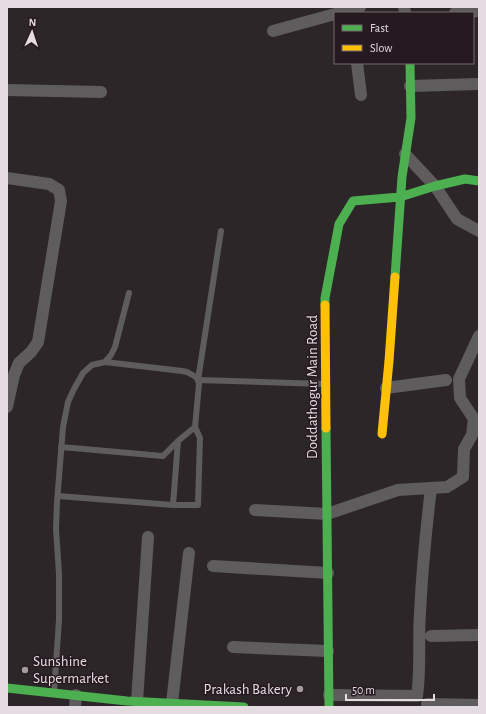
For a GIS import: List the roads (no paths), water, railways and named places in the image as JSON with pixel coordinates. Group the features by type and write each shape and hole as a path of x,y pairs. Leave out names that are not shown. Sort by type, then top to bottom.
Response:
{"street":[{"path":"343,12 354,10"},
{"path":"467,12 479,11"},
{"path":"273,31 334,14"},
{"path":"357,64 361,95"},
{"path":"382,434 389,361 400,197 411,118 410,64"},
{"path":"410,86 479,84"},
{"path":"7,90 101,92"},
{"path":"405,154 435,186 457,219 479,231"},
{"path":"7,178 49,184 60,190 61,201 38,342 31,352 19,363 14,375 7,407"},
{"name":"Doddathogur Main Road","path":"329,701 325,298 339,224 353,201 400,197 435,186 465,179 479,181"},
{"path":"255,510 327,514 398,490 447,487 463,477 464,449 472,435 474,419 460,398 459,378 479,336"},
{"path":"386,388 446,380"},
{"path":"329,701 417,696 419,681 420,615 423,564 431,488"},
{"path":"131,703 148,537"},
{"path":"179,704 189,554"},
{"path":"213,566 328,573"},
{"path":"432,636 479,635"},
{"path":"233,647 328,651"},
{"path":"7,688 54,692 75,701 244,707"},
{"path":"427,704 479,705"}],"lane":[{"path":"58,496 198,506 200,438 195,427 199,390 198,380 221,231"},
{"path":"105,362 115,347 129,293"},
{"path":"54,692 59,620 59,574 56,529 61,447 68,402 83,374 92,365 105,362 182,371 193,375 198,380 326,384"},
{"path":"61,447 163,456 195,427"},
{"path":"173,505 178,441"}],"place":[{"name":"Sunshine Supermarket","path":"25,670"},
{"name":"Prakash Bakery","path":"300,689"}]}
